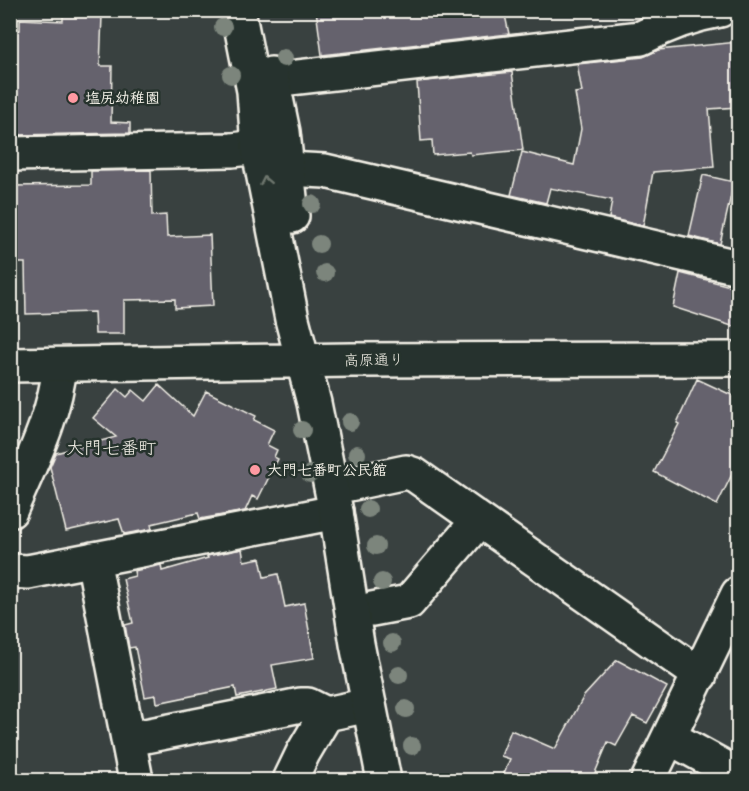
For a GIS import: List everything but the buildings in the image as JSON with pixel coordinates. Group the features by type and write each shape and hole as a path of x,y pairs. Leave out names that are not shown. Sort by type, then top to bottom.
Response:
{"street":[{"path":"238,10 254,92 258,147 292,319 312,362"},
{"path":"258,10 282,132 289,202 312,362 314,403 372,609 400,780"},
{"path":"272,80 641,38 665,25 698,14 720,10"},
{"path":"10,154 232,150 258,147"},
{"path":"287,169 325,171 738,267"},
{"name":"高原通り","path":"10,365 738,359"},
{"path":"10,511 49,420 58,387 60,365"},
{"path":"10,571 28,572 93,559 342,497 406,472 415,475 700,675"},
{"path":"342,497 357,644 384,780"},
{"path":"372,609 409,602 478,521"},
{"path":"93,559 130,739 136,780"},
{"path":"648,780 738,594"},
{"path":"130,739 301,705 308,705 326,714 369,705"},
{"path":"290,780 326,714"},
{"path":"669,737 738,774"}],"place":[{"name":"塩尻幼稚園","path":"73,98"},
{"name":"大門七番町公民館","path":"255,470"}],"district":[{"name":"大門七番町","path":"111,448"}]}
